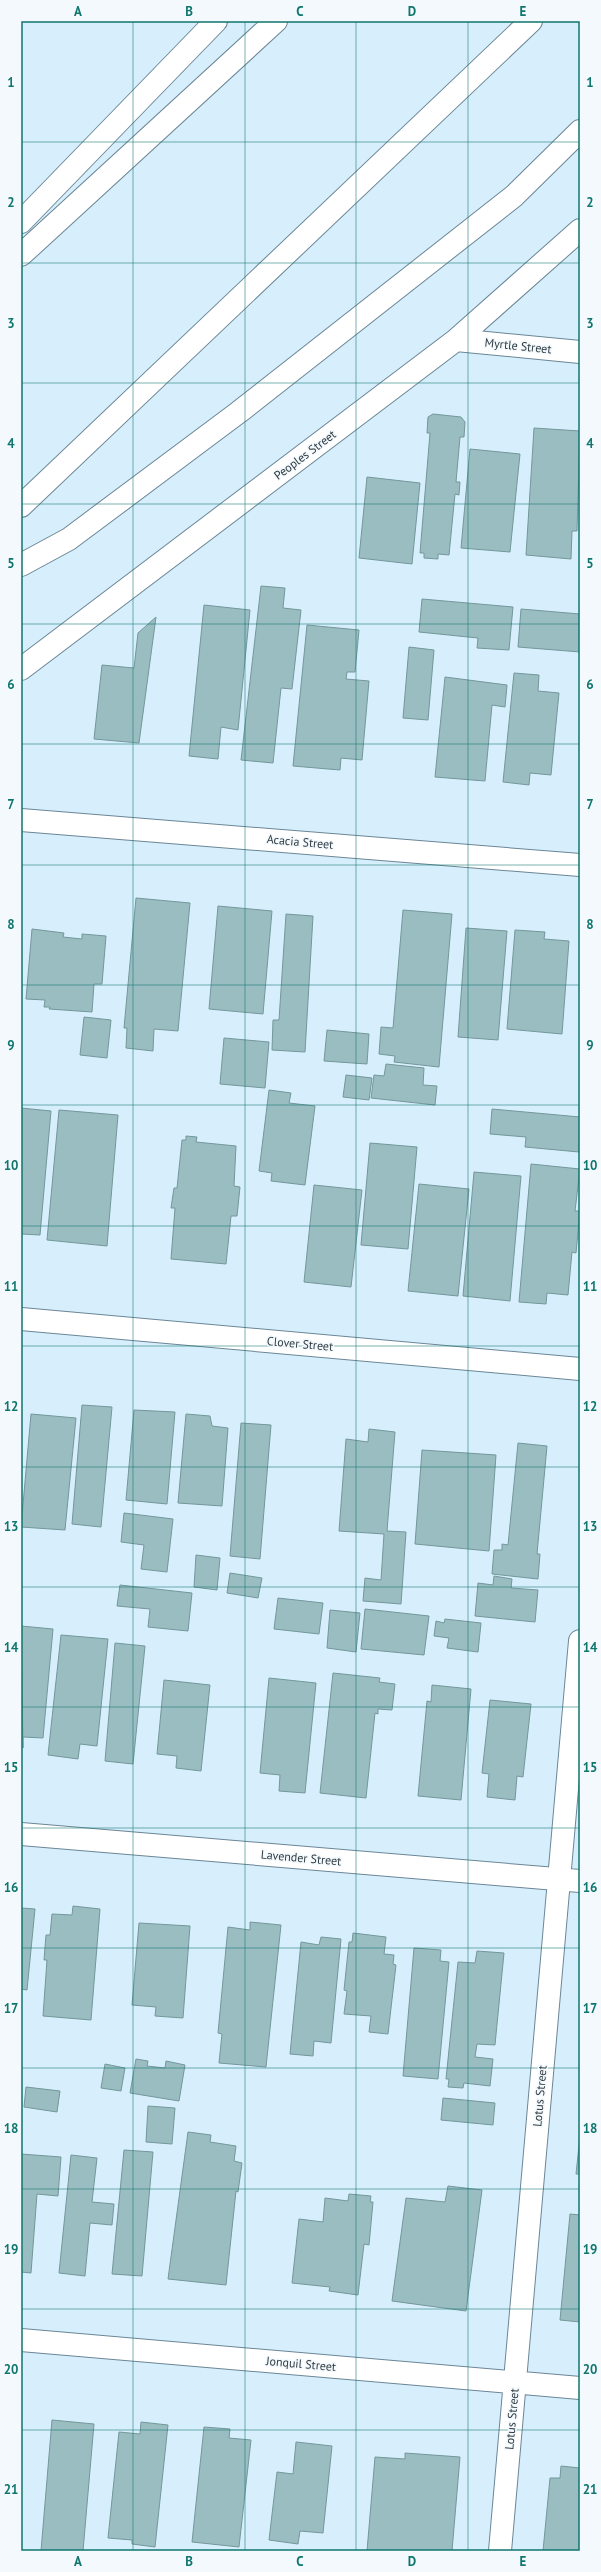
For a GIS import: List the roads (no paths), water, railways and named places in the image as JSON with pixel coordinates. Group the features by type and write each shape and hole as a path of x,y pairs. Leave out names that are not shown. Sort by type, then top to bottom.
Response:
{"main road":[{"path":"21,222 216,21"},
{"path":"21,255 276,21"},
{"path":"21,506 531,21"},
{"path":"21,565 69,539 264,393 514,196 580,131"},
{"name":"Peoples Street","path":"21,669 456,340 580,230"},
{"name":"Myrtle Street","path":"456,340 580,352"},
{"name":"Acacia Street","path":"21,820 580,865"},
{"name":"Clover Street","path":"21,1319 580,1370"},
{"name":"Lotus Street","path":"500,2551 580,1641"},
{"name":"Lavender Street","path":"21,1834 580,1881"},
{"name":"Jonquil Street","path":"21,2340 580,2388"}]}
